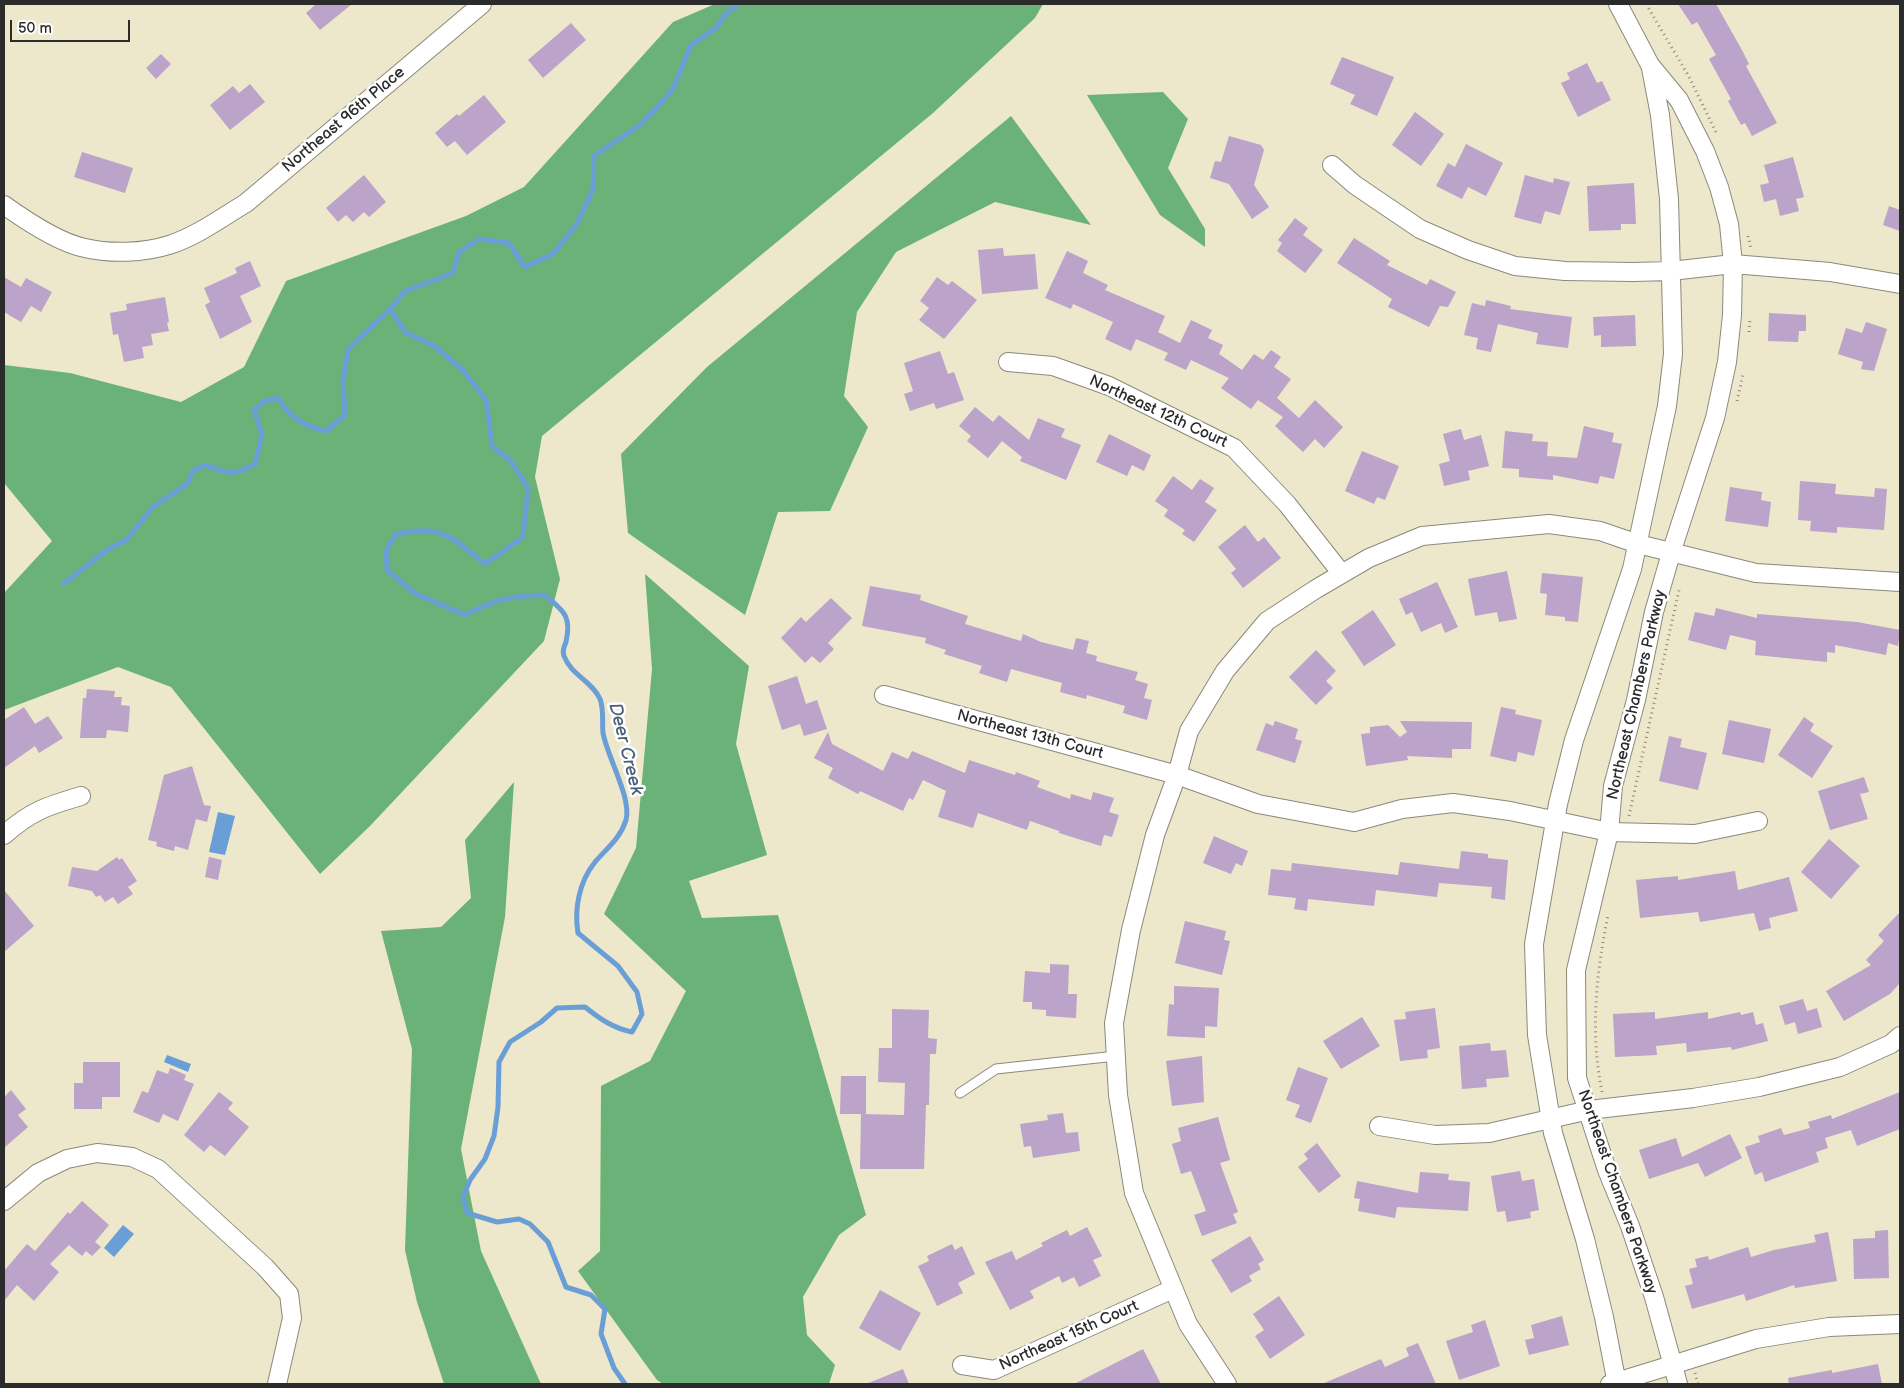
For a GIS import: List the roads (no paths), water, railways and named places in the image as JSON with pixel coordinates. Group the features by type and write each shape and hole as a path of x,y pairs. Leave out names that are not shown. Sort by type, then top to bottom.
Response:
{"street":[{"name":"Northeast 96th Place","path":"4,205 31,224 84,248 128,252 168,245 203,230 246,202 482,4"},
{"name":"Northeast Chambers Parkway","path":"1618,4 1650,65 1679,100 1705,151 1719,187 1729,224 1732,264 1732,315 1727,362 1715,418 1671,552 1654,612 1636,700 1613,786 1617,832 1576,970 1578,1078 1597,1109 1607,1170 1630,1226 1654,1297 1671,1367 1678,1384"},
{"name":"Northeast Chambers Parkway","path":"1614,1384 1604,1317 1585,1239 1553,1133 1537,1035 1534,944 1556,820 1574,740 1609,641 1638,544 1667,406 1673,354 1671,271 1666,171 1660,115 1650,65"},
{"path":"1332,165 1355,185 1420,229 1468,250 1515,266 1565,271 1671,271 1732,264 1830,272 1900,284"},
{"name":"Northeast 12th Court","path":"1008,362 1053,366 1109,386 1234,448 1287,504 1342,574"},
{"path":"1227,1384 1188,1324 1134,1193 1118,1095 1114,1023 1132,930 1155,835 1177,775 1189,731 1225,671 1267,621 1368,558 1422,536 1549,524 1600,531 1638,544 1756,573 1900,582"},
{"name":"Northeast 13th Court","path":"884,695 1177,775 1258,804 1354,822 1402,809 1453,803 1510,811 1617,832"},
{"path":"4,835 26,816 51,805 81,796"},
{"path":"1617,832 1695,834 1758,821"},
{"path":"1379,1126 1435,1135 1489,1133 1597,1109 1693,1098 1759,1087 1840,1067 1891,1044 1900,1036"},
{"path":"4,1202 38,1173 67,1159 97,1153 132,1157 158,1169 265,1267 289,1294 292,1318 278,1384"},
{"name":"Northeast 15th Court","path":"962,1365 994,1370 1173,1289"},
{"path":"1614,1384 1756,1339 1829,1327 1900,1324"}],"lane":[{"path":"960,1093 996,1069 1116,1056"}],"water":[{"path":"218,812 235,816 225,855 209,852"},
{"path":"167,1055 191,1064 188,1072 164,1062"},
{"path":"123,1225 134,1234 114,1257 104,1248"}],"waterway":[{"name":"Deer Creek","path":"625,1384 614,1368 601,1334 605,1309 591,1295 566,1287 548,1242 530,1224 519,1219 497,1222 467,1213 463,1197 470,1180 485,1159 494,1136 498,1107 499,1062 510,1042 541,1022 557,1008 585,1007 607,1022 632,1032 642,1014 637,992 618,966 578,933 577,924 577,905 585,878 595,862 617,838 623,827 626,820 626,801 605,742 600,699 592,687 571,668 564,656 563,651 568,626 567,619 557,605 545,595 522,596 504,599 465,615 414,593 387,570 386,551 396,534 412,531 435,532 445,535 463,546 485,564 523,537 528,488 510,460 492,446 486,400 463,370 433,345 406,333 390,309 405,291 453,273 459,252 479,239 509,243 525,267 553,254 577,224 593,189 594,156 640,125 660,104 673,89 691,45 716,28 725,15 738,4"},
{"path":"63,584 107,550 126,540 153,507 187,484 193,471 204,465 234,472 255,464 262,435 254,410 265,401 278,398 287,411 298,420 311,427 326,431 345,415 343,380 348,349 390,309"}]}
